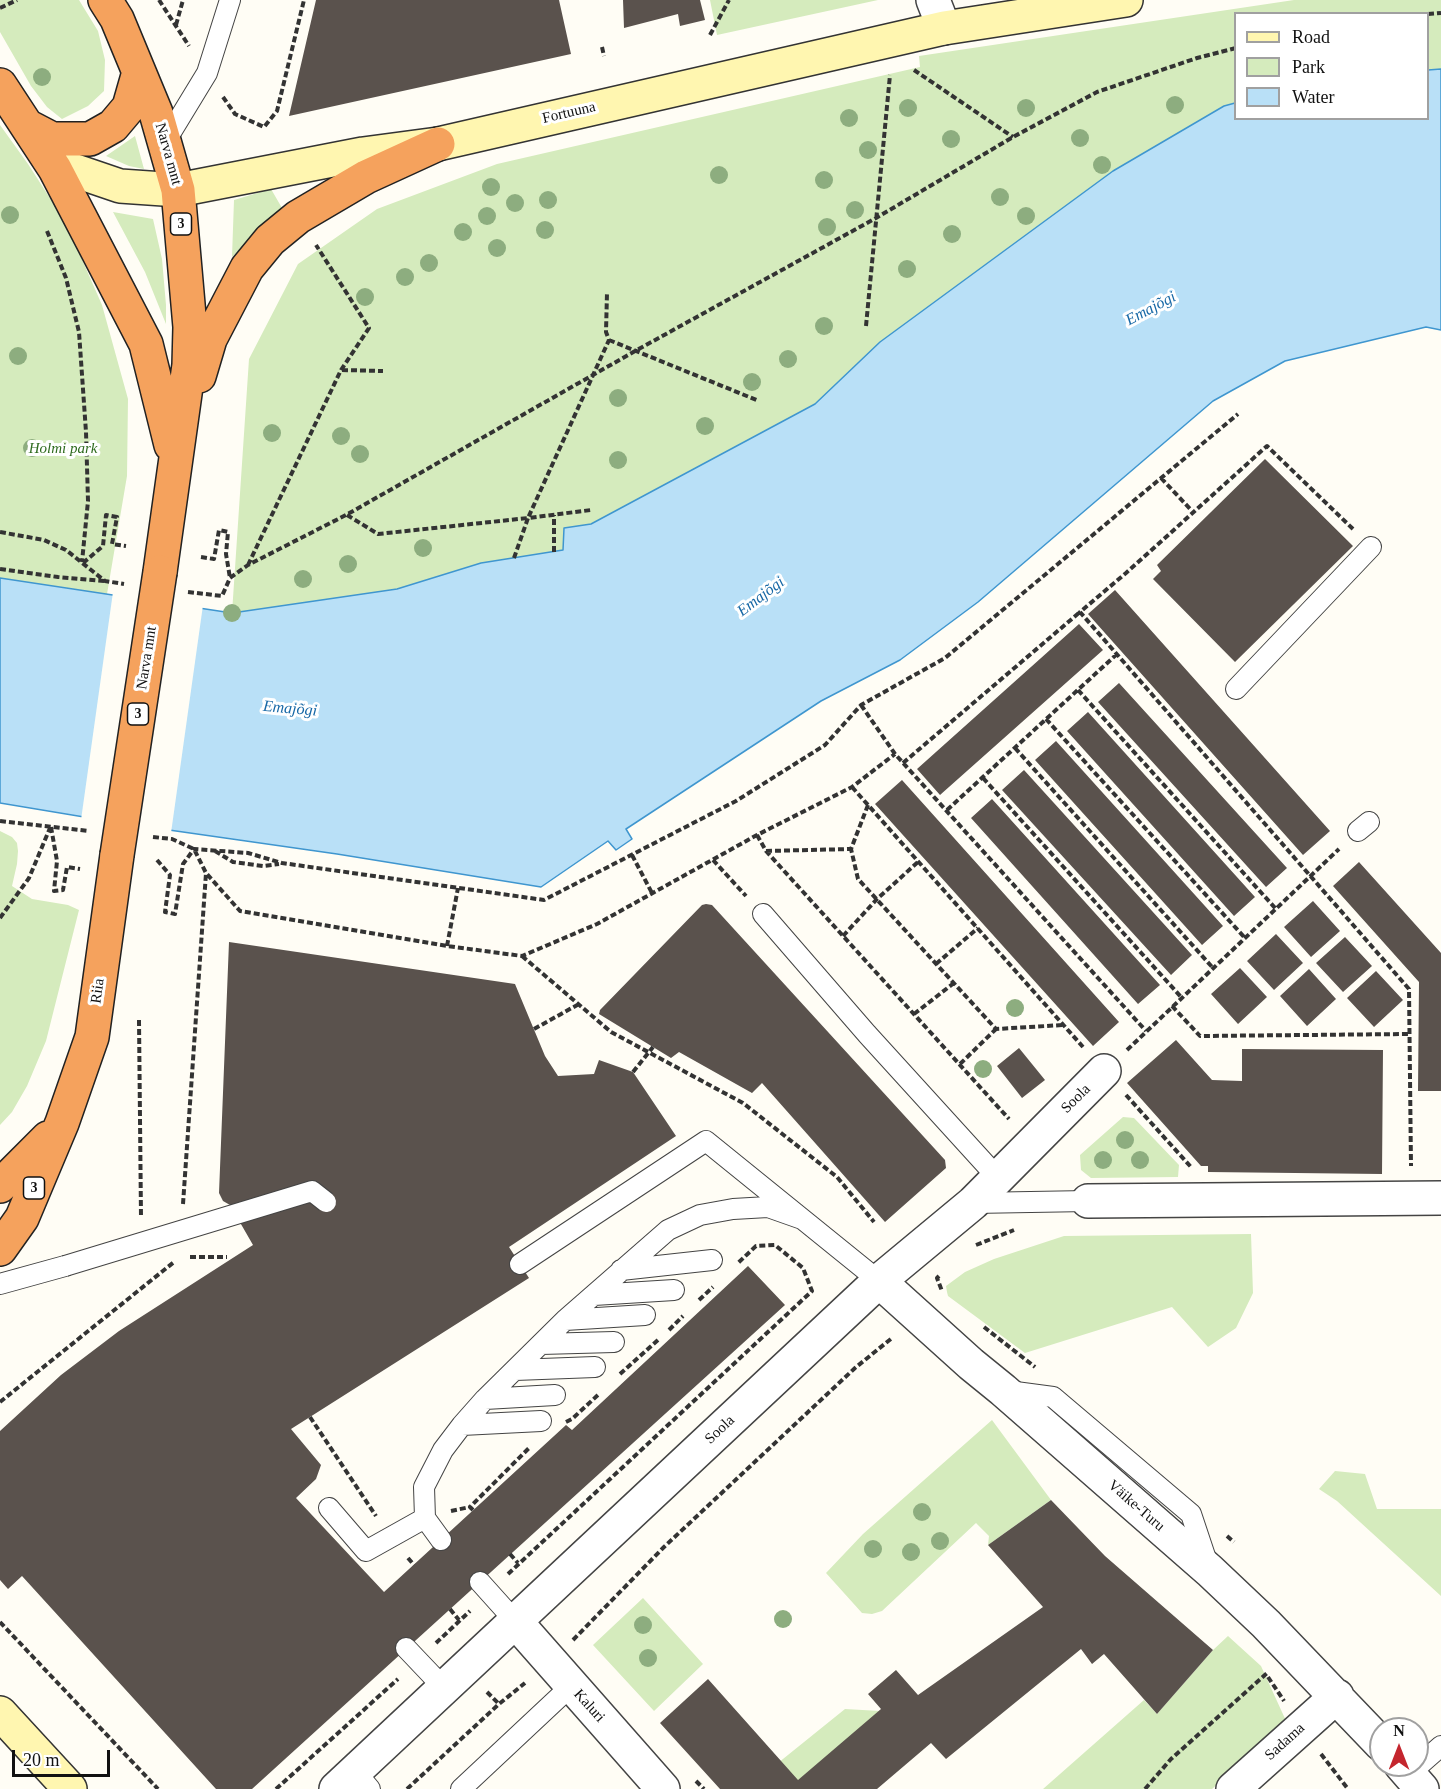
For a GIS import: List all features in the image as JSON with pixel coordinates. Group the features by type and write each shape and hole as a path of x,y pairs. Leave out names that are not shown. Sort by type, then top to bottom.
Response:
{"highway":[{"name":"Narva mnt","path":"105,0 117,19 156,113 178,190 190,327 189,366 160,572 106,843"},
{"path":"28,128 52,139 90,139 112,126 129,107 139,72"},
{"name":"Narva mnt","path":"0,85 55,169 146,344 175,461"},
{"path":"175,461 210,339 247,268 270,240 298,217 366,177 438,144"},
{"name":"Riia","path":"0,1249 22,1218 62,1123 92,1036 106,843"},
{"name":"Riia","path":"0,1186 62,1123"}],"street":[{"name":"Fortuuna","path":"28,128 69,169 120,186 178,190 363,154 438,144 938,14 1126,0"},
{"name":"Soola","path":"354,1783 444,1688 879,1281 973,1203 1104,1071"},
{"path":"1088,1201 1433,1199"},
{"name":"Väike-Turu","path":"879,1281 1210,1570 1369,1731"},
{"name":"Kaluri","path":"515,1621 663,1789"},
{"name":"Sadama","path":"1233,1789 1337,1696"},
{"path":"0,1713 70,1789"}],"lane":[{"path":"165,142 207,73 230,0"},
{"path":"1236,689 1371,547"},
{"path":"763,914 874,1029 998,1178"},
{"path":"520,1264 706,1141 879,1281"},
{"path":"0,1284 312,1191 327,1202"},
{"path":"973,1203 1088,1201"},
{"path":"441,1540 425,1518 424,1487 443,1450 485,1399 565,1320 621,1270 668,1230 700,1215 733,1209 768,1208 802,1220"},
{"path":"621,1270 712,1260"},
{"path":"594,1295 674,1290"},
{"path":"565,1320 645,1315"},
{"path":"541,1344 614,1342"},
{"path":"515,1370 595,1367"},
{"path":"485,1399 555,1395"},
{"path":"462,1425 541,1421"},
{"path":"329,1508 366,1551 425,1518"},
{"path":"485,1587 515,1621"},
{"path":"412,1654 444,1688"},
{"path":"468,1787 571,1686"},
{"path":"1414,1781 1441,1746"}],"path":[{"path":"0,8 16,0"},
{"path":"176,25 183,0"},
{"path":"264,128 278,111 304,0"},
{"path":"710,35 729,0"},
{"path":"602,47 604,56"},
{"path":"187,592 222,596 230,578 248,565 346,514 876,218 1013,137 1097,93 1197,58 1234,49"},
{"path":"905,63 1013,137"},
{"path":"866,326 891,67"},
{"path":"43,223 66,278 79,332 88,501 82,563"},
{"path":"248,565 341,370 369,328 314,242"},
{"path":"514,558 528,518 609,340 606,332 607,293"},
{"path":"609,340 759,401"},
{"path":"341,370 383,372"},
{"path":"150,837 172,839 194,849 248,853 282,863 544,900 736,801 825,745 861,705 945,658 1238,414"},
{"path":"903,763 1126,573 1267,446 1371,547"},
{"path":"1161,478 1193,512"},
{"path":"346,514 378,534 591,510"},
{"path":"82,563 103,546 106,514 117,517 112,544 126,546"},
{"path":"554,514 554,552"},
{"path":"201,557 214,559 219,530 228,532 226,554 230,578"},
{"path":"0,532 44,540 66,550 105,581"},
{"path":"0,569 128,584"},
{"path":"1080,612 1409,989 1410,1034 1433,1199"},
{"path":"947,810 1118,654"},
{"path":"1078,690 1275,909"},
{"path":"861,705 903,763 1146,1031"},
{"path":"1046,719 1245,938"},
{"path":"1015,748 1213,968"},
{"path":"194,849 206,873 240,911 447,946 522,956 597,924 757,835 852,787 896,754"},
{"path":"983,778 1182,998"},
{"path":"852,787 1221,1200"},
{"path":"868,805 851,849 858,879 996,1029"},
{"path":"0,821 51,827 106,843"},
{"path":"51,827 57,861 54,891 63,890 67,867 80,869"},
{"path":"0,918 28,878 51,827"},
{"path":"1104,1071 1364,827"},
{"path":"757,835 766,851 1032,1144"},
{"path":"157,860 170,875 165,912 175,914 183,864 194,849"},
{"path":"766,851 851,849"},
{"path":"214,850 233,862 263,866 282,863"},
{"path":"632,855 652,894"},
{"path":"713,860 763,914"},
{"path":"843,936 877,899 918,862"},
{"path":"183,1211 206,873"},
{"path":"447,946 458,887"},
{"path":"936,964 978,928"},
{"path":"522,956 611,1032 744,1103 837,1177 874,1222"},
{"path":"914,1014 954,983"},
{"path":"534,1029 579,1004"},
{"path":"1172,1006 1200,1036 1410,1034"},
{"path":"139,1020 141,1222"},
{"path":"960,1064 996,1029 1063,1024"},
{"path":"633,1072 653,1047"},
{"path":"975,1246 1022,1227"},
{"path":"276,1789 412,1654 459,1620 485,1587 518,1563 812,1291 803,1268 780,1249"},
{"path":"0,1402 181,1257 227,1257"},
{"path":"942,1271 937,1278 942,1290"},
{"path":"408,1789 499,1704 575,1639 664,1547 855,1368 900,1332"},
{"path":"310,1417 371,1509 414,1565"},
{"path":"510,1554 518,1563"},
{"path":"450,1609 459,1620"},
{"path":"0,1622 158,1789"},
{"path":"1145,1789 1171,1760 1271,1670"}],"green space":[{"path":"0,0 79,0 98,31 105,60 104,91 88,106 62,119 47,107 31,86 0,32"},
{"path":"710,0 878,0 717,35"},
{"path":"1294,0 1441,0 1441,69 1429,70 1429,12 1234,12 1234,103 1224,106 880,342 815,404 591,524 564,528 563,550 481,563 397,589 232,613 249,359 298,264 377,209 497,164 920,67 919,56"},
{"name":"Holmi park","path":"0,125 66,223 102,305 128,399 127,476 107,594 0,578"},
{"path":"135,136 144,169 129,166 106,156"},
{"path":"271,189 282,208 232,257 234,200"},
{"path":"113,212 153,219 162,259 166,324 145,272"},
{"path":"0,831 12,837 17,843 17,864 12,886 32,899 68,905 79,910 46,1041 27,1086 12,1112 0,1125"},
{"path":"1123,1117 1134,1118 1179,1165 1178,1177 1091,1178 1081,1170 1080,1155"},
{"path":"1251,1234 1253,1293 1236,1328 1208,1347 1172,1307 1025,1353 948,1296 947,1292 946,1286 965,1272 994,1259 1064,1236"},
{"path":"992,1420 1051,1500 988,1545 989,1536 976,1523 882,1611 872,1614 862,1613 826,1573 863,1534"},
{"path":"1335,1471 1365,1474 1377,1509 1441,1509 1441,1596 1337,1501 1319,1489"},
{"path":"643,1598 703,1664 654,1711 593,1645"},
{"path":"1228,1636 1261,1666 1287,1723 1212,1789 1043,1789 1144,1700 1157,1714"},
{"path":"845,1709 880,1711 788,1789 778,1763"}],"water":[{"name":"Emajõgi","path":"1441,69 1441,330 1426,327 1285,361 1213,401 978,602 900,660 821,701 626,829 632,839 616,850 608,841 541,887 0,803 0,578 232,613 397,589 481,563 563,550 564,528 591,524 815,404 880,342 1113,171 1224,106 1234,103 1234,120 1429,120 1429,70"}],"pier":[{"path":"113,592 203,605 171,833 81,820"}],"building":[{"path":"316,0 559,0 571,54 289,116"},
{"path":"623,0 700,0 705,20 680,26 678,14 624,28"},
{"path":"1265,459 1353,546 1235,662 1153,579 1161,571 1157,565"},
{"path":"1115,590 1330,831 1303,855 1088,614"},
{"path":"1079,624 1103,650 940,795 917,769"},
{"path":"1119,683 1287,868 1266,887 1098,702"},
{"path":"1088,712 1255,897 1234,916 1067,731"},
{"path":"1056,741 1223,926 1202,945 1035,760"},
{"path":"1024,770 1192,955 1171,975 1002,790"},
{"path":"902,780 1119,1022 1093,1046 875,804"},
{"path":"992,799 1160,985 1138,1004 971,818"},
{"path":"1359,862 1441,953 1441,1091 1418,1091 1419,982 1333,886"},
{"path":"1313,901 1340,931 1311,957 1284,927"},
{"path":"702,905 712,905 945,1160 946,1168 885,1222 762,1083 752,1093 679,1052 671,1058 599,1014 600,1010"},
{"path":"1276,934 1303,963 1274,990 1247,961"},
{"path":"1345,937 1372,966 1343,992 1316,963"},
{"path":"229,942 515,984 545,1056 558,1076 594,1074 599,1060 633,1072 676,1136 509,1247 529,1278 291,1429 321,1465 316,1479 296,1498 384,1592 566,1425 572,1430 748,1266 785,1305 252,1789 216,1789 22,1576 8,1589 0,1580 0,1431 61,1375 119,1331 253,1245 230,1205 223,1201 219,1193"},
{"path":"1240,968 1267,997 1238,1024 1211,994"},
{"path":"1309,969 1336,999 1307,1026 1280,996"},
{"path":"1376,971 1403,1000 1374,1027 1347,998"},
{"path":"1176,1040 1212,1080 1242,1081 1242,1049 1383,1050 1382,1174 1208,1172 1208,1166 1201,1166 1127,1083"},
{"path":"1019,1048 1045,1080 1022,1098 997,1066"},
{"path":"1051,1500 1105,1556 1213,1650 1157,1714 1104,1654 1092,1664 1081,1649 946,1759 931,1743 877,1789 720,1789 660,1723 708,1679 798,1780 881,1709 868,1694 896,1670 918,1695 1043,1607 988,1545"}]}
